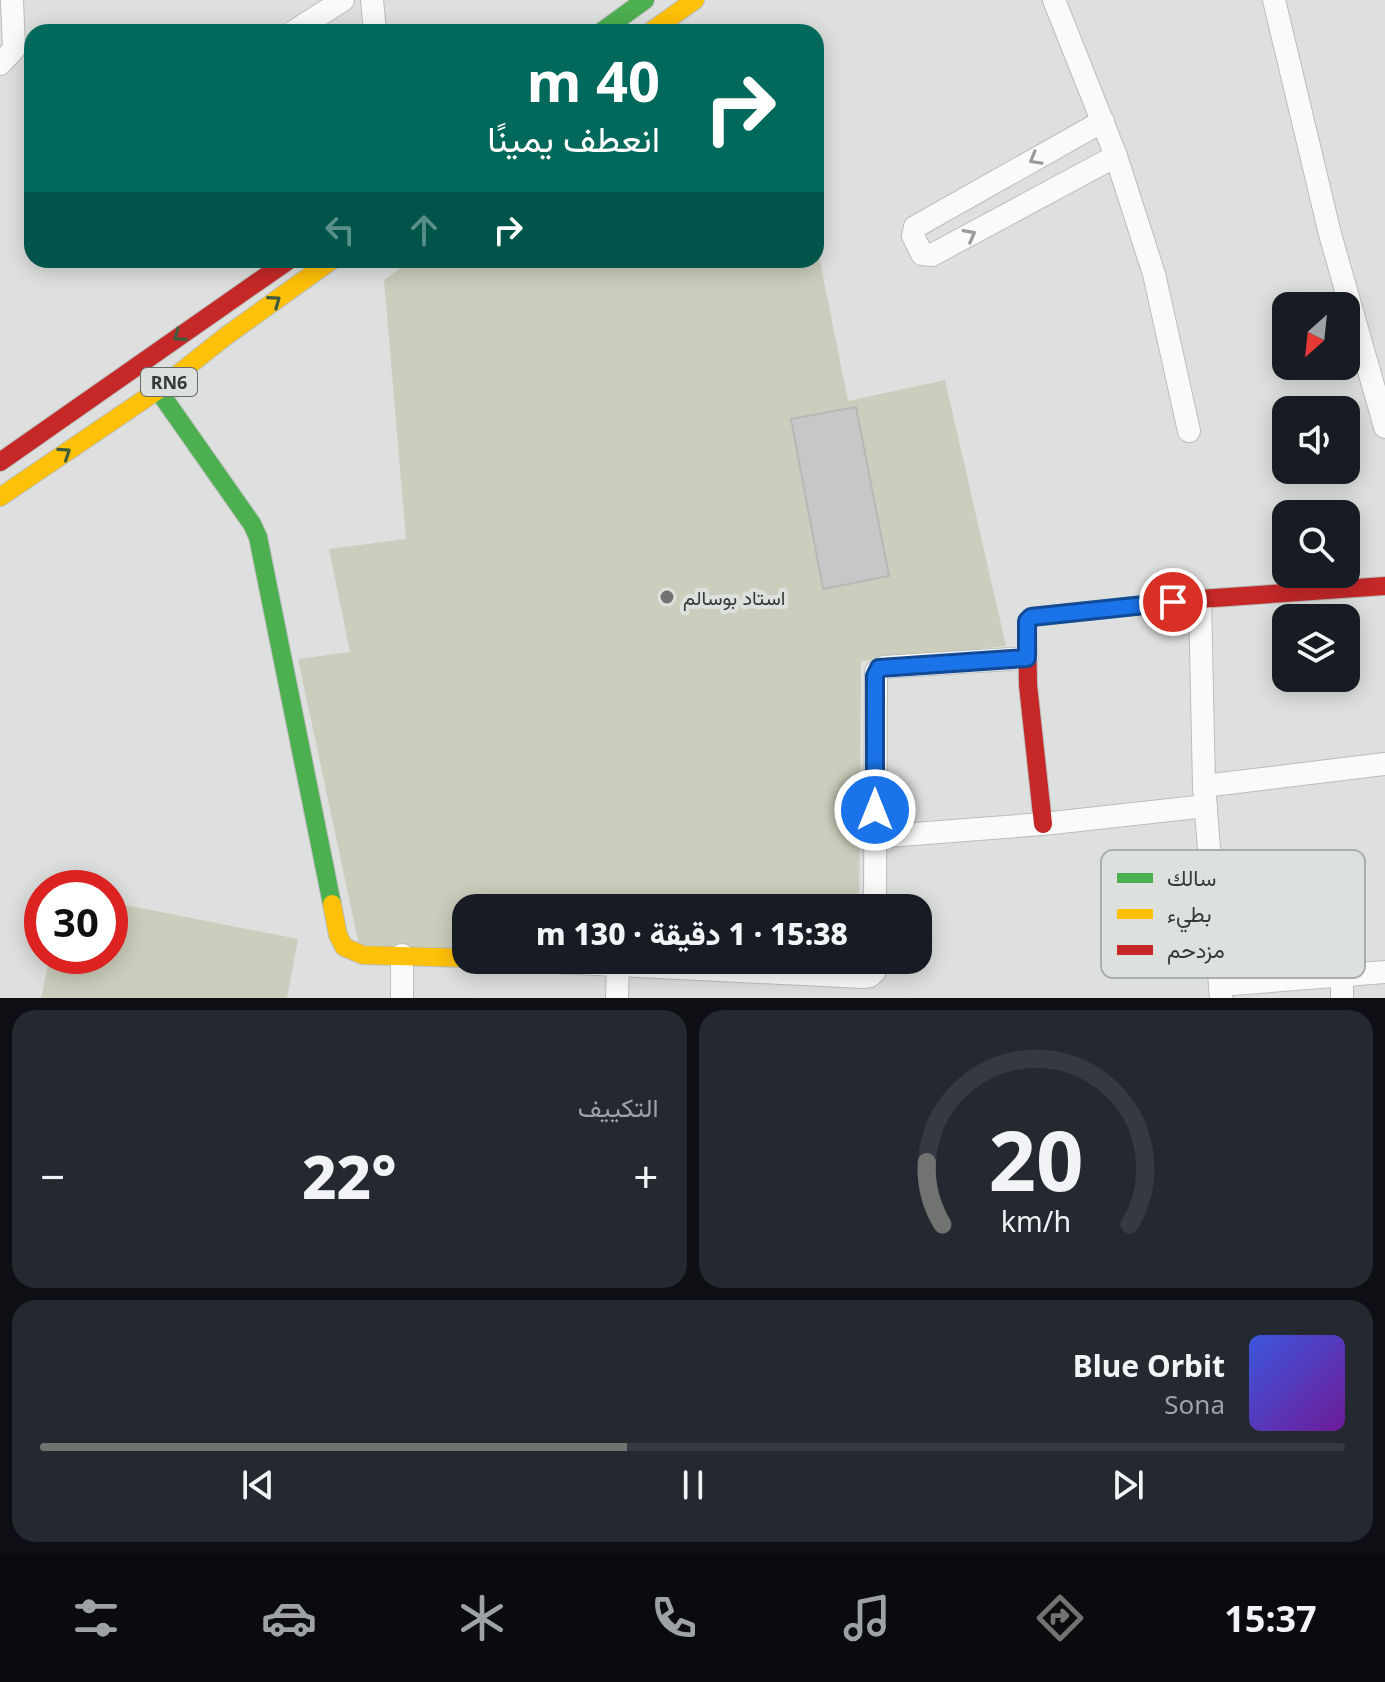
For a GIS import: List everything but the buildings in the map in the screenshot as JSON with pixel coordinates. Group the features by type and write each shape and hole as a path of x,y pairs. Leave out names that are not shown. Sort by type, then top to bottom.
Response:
{"street":[{"path":"0,64 14,49 12,0"},
{"path":"306,24 343,0"},
{"path":"372,0 374,24"},
{"path":"612,24 645,0"},
{"path":"661,24 695,0"},
{"path":"1054,0 1116,156 1154,274 1189,431"},
{"path":"1274,0 1334,249 1385,427"},
{"path":"1103,121 915,227 913,236 922,254 932,255 1116,156"},
{"name":"RN6","path":"0,462 277,268"},
{"path":"304,268 309,277"},
{"name":"RN6","path":"0,497 158,390 226,336 321,268"},
{"path":"210,314 226,336"},
{"path":"158,390 258,537 338,935 344,947 352,952 452,957"},
{"path":"1043,824 1027,658 1026,630 1031,617 1200,599 1385,586"},
{"path":"1200,599 1209,850"},
{"path":"875,894 875,676 879,668 1027,658"},
{"path":"875,837 1043,824 1385,764"},
{"path":"402,955 402,998"},
{"path":"1220,992 1342,987 1385,972"},
{"path":"617,998 618,974"},
{"path":"806,974 863,977 872,974"}],"green space":[{"name":"استاد بوسالم","path":"401,268 821,268 848,401 945,380 1006,646 861,661 859,894 452,894 452,948 359,945 298,659 350,652 329,549 406,539 384,280"},
{"path":"128,906 298,939 287,998 41,998 46,974 128,974"}],"traffic: fast":[{"path":"612,24 645,0"},
{"path":"158,390 258,537 332,904"}],"traffic: slow":[{"path":"661,24 695,0"},
{"path":"0,497 158,390 226,336 321,268"},
{"path":"332,904 338,935 344,947 363,955 452,958"}],"traffic: jam":[{"path":"0,462 278,268"},
{"path":"1043,824 1028,685 1027,621 1031,617 1200,599 1385,586"}],"place":[{"name":"استاد بوسالم","path":"667,597"}],"route":[{"path":"875,810 875,676 879,668 1027,658 1026,630 1031,617 1173,602"}]}
